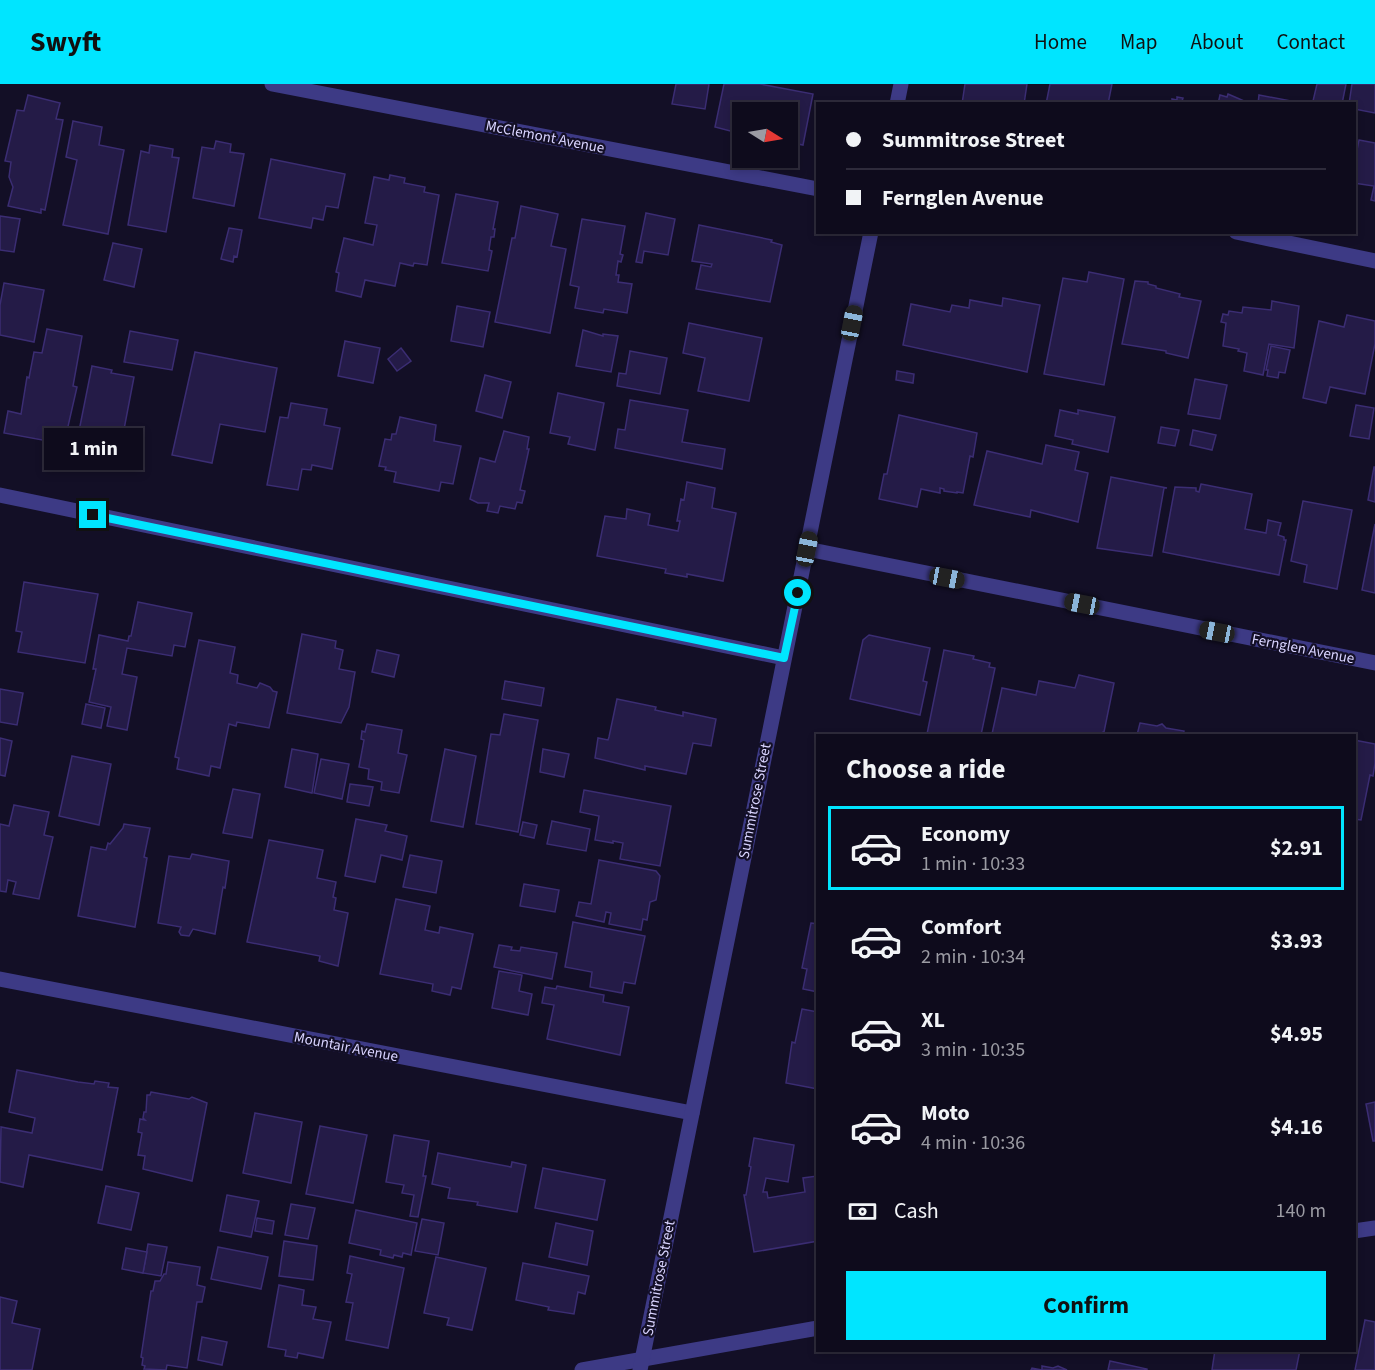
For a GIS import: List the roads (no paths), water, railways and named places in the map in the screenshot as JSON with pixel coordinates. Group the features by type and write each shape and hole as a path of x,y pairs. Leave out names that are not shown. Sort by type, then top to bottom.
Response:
{"street":[{"name":"McClemont Avenue","path":"272,84 816,189"},
{"path":"897,102 901,84"},
{"name":"Summitrose Street","path":"641,1364 870,234"},
{"path":"1246,234 1375,261"},
{"path":"0,495 784,658"},
{"name":"Fernglen Avenue","path":"807,549 1375,663"},
{"name":"Mountair Avenue","path":"0,979 692,1113"},
{"path":"1356,1231 1375,1227"},
{"path":"582,1370 641,1364 816,1328"}]}
